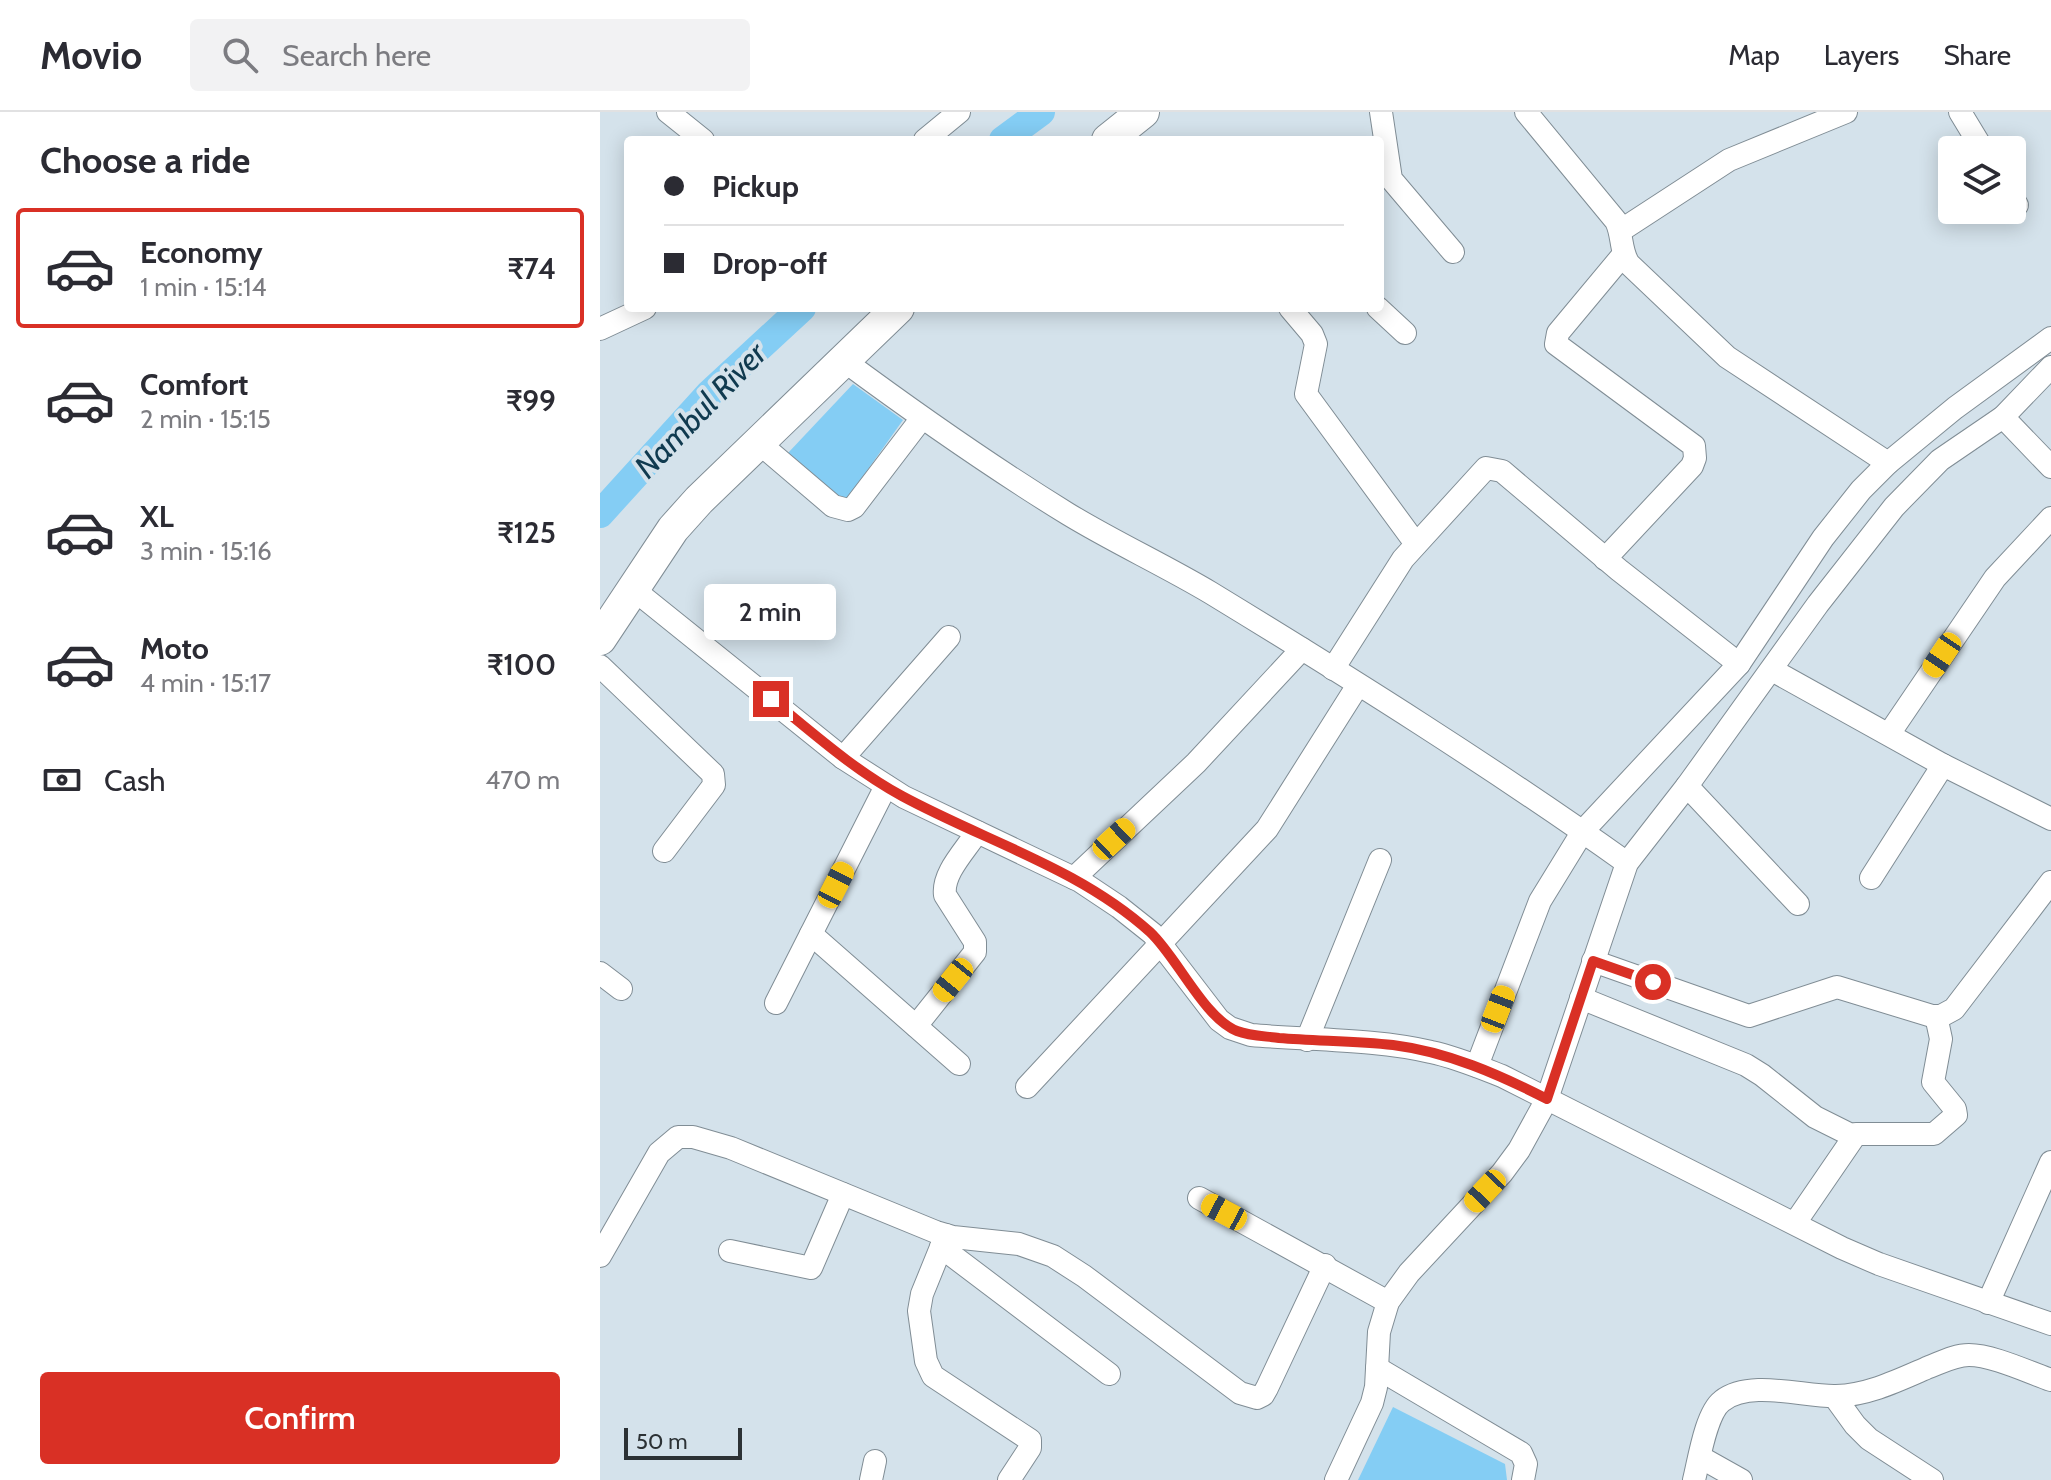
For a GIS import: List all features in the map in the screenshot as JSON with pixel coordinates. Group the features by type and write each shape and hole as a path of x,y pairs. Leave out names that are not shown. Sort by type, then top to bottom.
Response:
{"highway":[{"path":"1115,136 1143,112"},
{"path":"600,639 673,529 699,500 894,312"}],"street":[{"path":"668,112 698,136"},
{"path":"930,136 959,112"},
{"path":"1381,112 1391,179 1453,252"},
{"path":"1526,112 1616,221 1623,255 1629,264 1727,357 1888,463"},
{"path":"1620,231 1729,160 1846,112"},
{"path":"1960,112 1975,136"},
{"path":"1605,559 1692,466 1695,452 1694,446 1556,344 1558,333 1623,255"},
{"path":"600,329 636,312"},
{"path":"1296,312 1316,344 1306,394 1416,544"},
{"path":"1382,312 1405,333"},
{"path":"1336,1480 1372,1403 1379,1332 1388,1302 1409,1273 1502,1173 1519,1150 1547,1099 1593,961 1604,846 1739,664 1823,538 1861,490 1888,463 1955,408 2051,338"},
{"path":"843,360 922,418 1071,516 1169,568 1302,649 1424,725 1604,846"},
{"path":"1477,1066 1540,901 1604,846 1687,786 1818,604 1894,507 1929,469 2003,417 2051,367"},
{"path":"2003,417 2051,467"},
{"path":"759,443 833,506 848,510 854,507 922,418"},
{"path":"1333,669 1403,559 1480,471 1486,468 1502,471 1605,559 1739,664"},
{"path":"1889,734 1995,578 2051,518"},
{"path":"633,589 843,758 886,786 1074,878 1119,907 1159,943 1219,1020 1230,1028 1251,1035 1392,1045 1431,1052 1477,1066 1879,1264 2051,1324"},
{"path":"843,758 949,637"},
{"path":"1074,878 1196,763 1302,649"},
{"path":"600,666 715,779 714,785 664,851"},
{"path":"1772,670 1943,765 2051,819"},
{"path":"1027,1087 1267,829 1358,685"},
{"path":"1871,878 1943,765"},
{"path":"776,1003 886,786"},
{"path":"1687,786 1798,904"},
{"path":"916,1026 975,952 975,942 944,889 948,877 977,832"},
{"path":"1307,1040 1380,860"},
{"path":"1593,961 1749,1016 1837,987 1941,1016 1954,1009 2051,882"},
{"path":"811,934 959,1064"},
{"path":"600,973 621,989"},
{"path":"1581,998 1746,1065 1808,1112 1853,1136"},
{"path":"1795,1223 1853,1136 1859,1133 1934,1134 1956,1115 1955,1109 1933,1082 1941,1041 1936,1016"},
{"path":"600,1256 659,1153 678,1137 693,1137 731,1148 843,1194 944,1241 1109,1374"},
{"path":"1988,1303 2051,1162"},
{"path":"730,1251 811,1268 843,1194"},
{"path":"1199,1198 1388,1302"},
{"path":"944,1241 1019,1244 1053,1256 1249,1398 1263,1395 1332,1269"},
{"path":"944,1241 922,1294 919,1311 926,1361 933,1376 1030,1440 1030,1448 1009,1480"},
{"path":"1694,1480 1713,1410 1730,1396 1764,1390 1834,1396 1881,1387 1965,1355 1983,1357 2051,1380"},
{"path":"1377,1368 1521,1453 1526,1464 1523,1480"},
{"path":"1834,1396 1869,1439 1932,1480"},
{"path":"1700,1457 1741,1480"}],"water":[{"path":"853,384 903,420 844,503 788,453"},
{"path":"1393,1407 1505,1464 1507,1480 1358,1480"}],"waterway":[{"name":"Nambul River","path":"1008,136 1041,112"},
{"name":"Nambul River","path":"600,514 710,393 798,312"}],"route":[{"path":"771,699 875,780 904,797 1080,881 1119,907 1153,934 1219,1020 1241,1033 1392,1045 1431,1052 1502,1076 1547,1099 1593,961 1653,982"}]}
